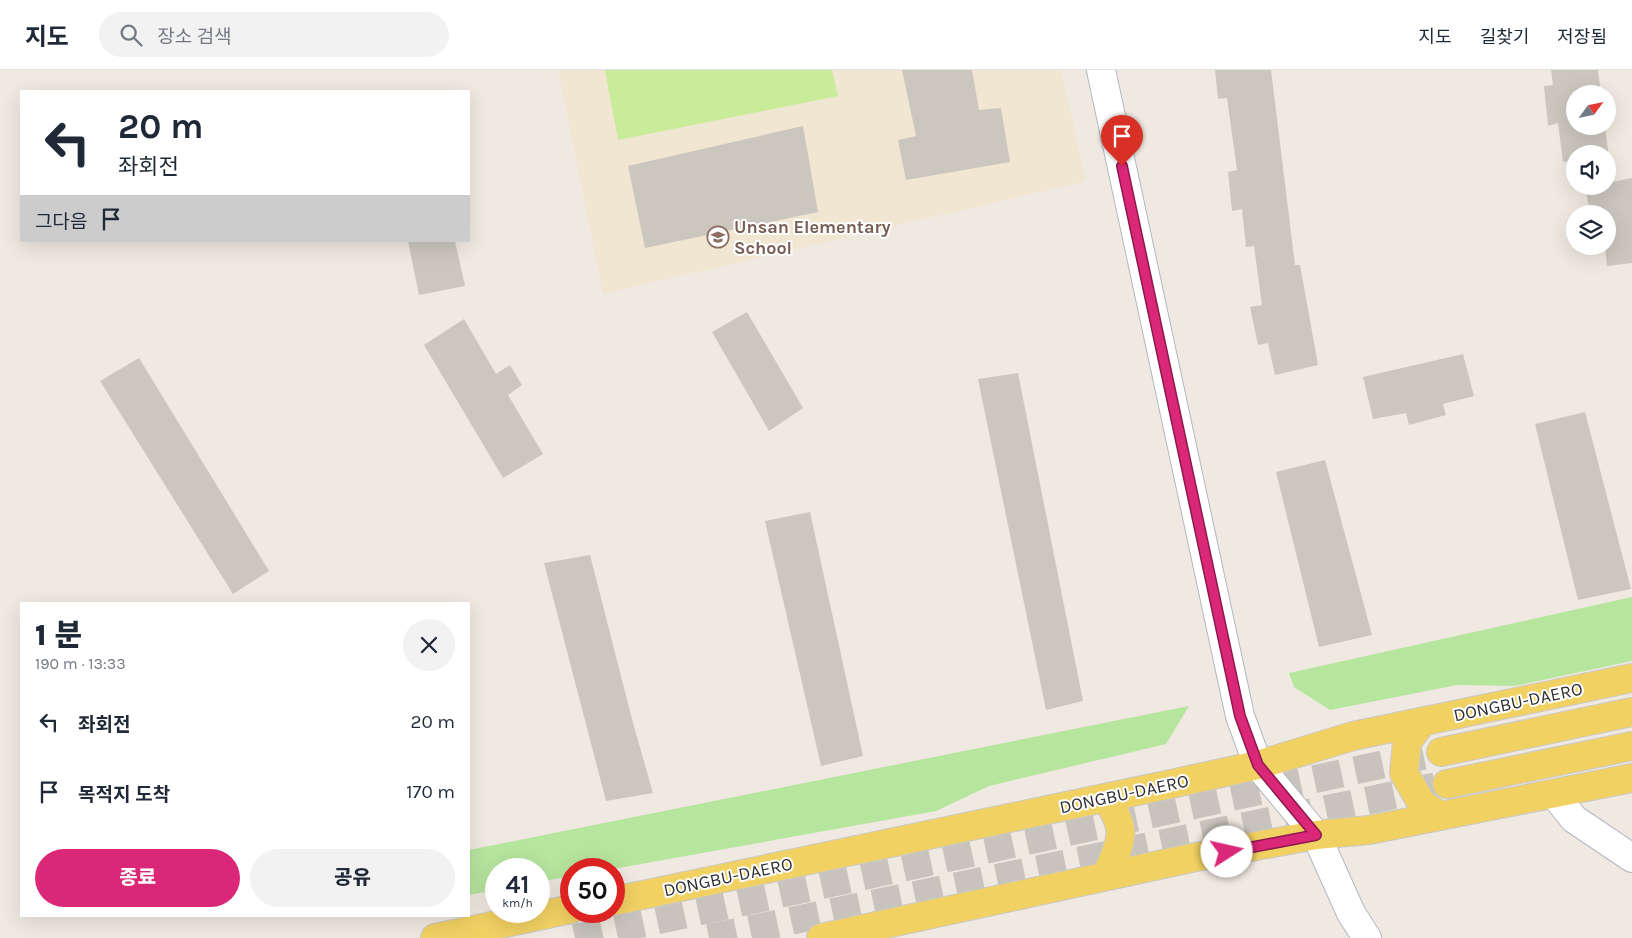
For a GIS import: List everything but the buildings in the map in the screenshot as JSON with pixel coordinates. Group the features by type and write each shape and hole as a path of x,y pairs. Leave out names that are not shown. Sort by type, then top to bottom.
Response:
{"main road":[{"name":"DONGBU-DAERO","path":"625,899 1258,765 1353,736 1632,678"},
{"name":"DONGBU-DAERO","path":"1441,752 1632,712"},
{"path":"1422,722 1407,742 1404,772 1422,804 1441,816"},
{"path":"1447,784 1632,746"},
{"path":"821,938 1191,858 1316,835 1368,830 1632,778"},
{"path":"1106,798 1117,813 1122,840 1106,876"},
{"path":"435,938 560,912"}],"street":[{"path":"1101,70 1240,716 1258,765 1316,835 1351,913 1368,938"},
{"path":"1554,794 1574,819 1632,858"}],"shaded area":[{"name":"Unsan Elementary School","path":"558,70 1061,70 1086,181 603,294"}],"green space":[{"path":"605,70 832,70 838,96 618,140"},
{"path":"1632,597 1632,661 1515,686 1457,685 1330,710 1294,687 1289,673"},
{"path":"1189,706 1166,744 989,786 936,811 625,867 625,858 560,858 560,878 550,880 550,858 485,858 485,892 470,895 470,850"}],"tunnel":[{"path":"575,938 1441,752"},
{"path":"709,938 1447,784"}],"place":[{"name":"Unsan Elementary School","path":"718,237"}],"route":[{"path":"1122,166 1240,716 1258,765 1316,835 1227,852"}]}
